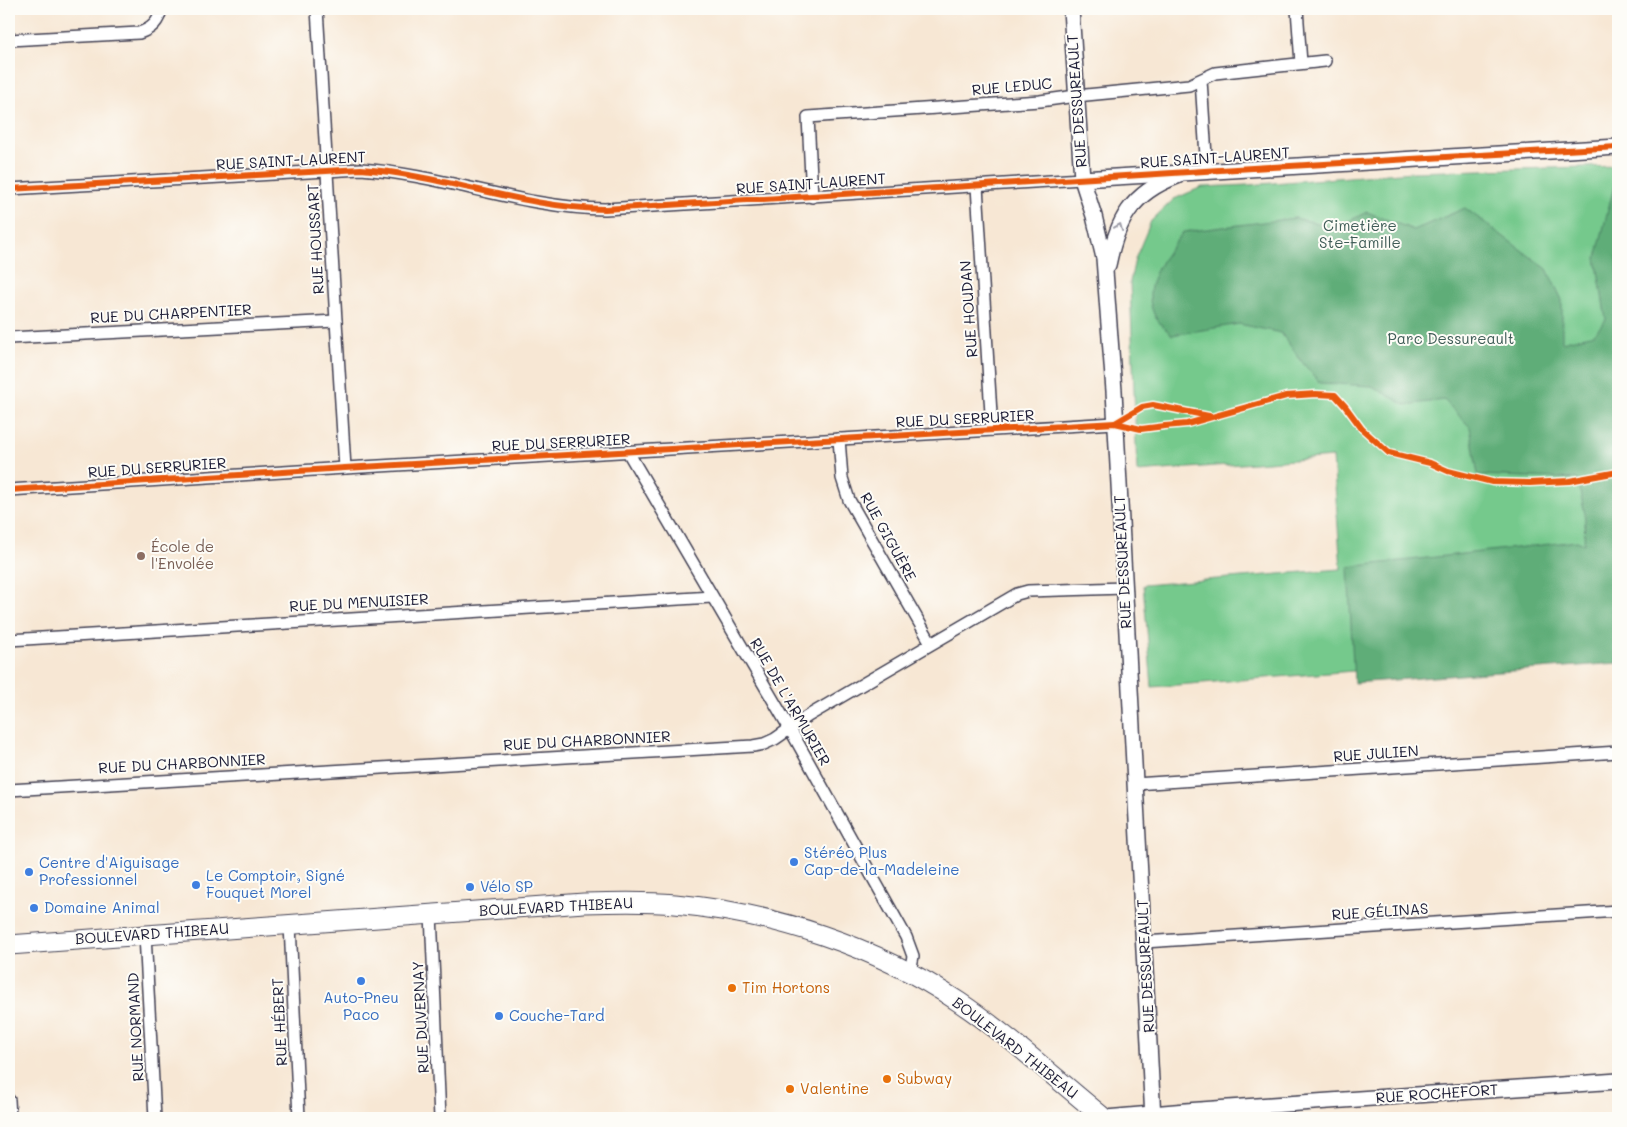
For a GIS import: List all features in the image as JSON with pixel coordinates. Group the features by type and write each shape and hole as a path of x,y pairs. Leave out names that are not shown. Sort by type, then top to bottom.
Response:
{"main road":[{"name":"BOULEVARD THIBEAU","path":"9,945 591,902 698,906 769,920 810,932 861,950 910,972 958,1001 989,1024 1105,1118"}],"street":[{"path":"9,40 139,33 150,29 154,25 161,9"},
{"name":"RUE HOUSSART","path":"317,9 344,468"},
{"name":"RUE DESSUREAULT","path":"1071,9 1082,179 1098,234 1106,274 1153,1116"},
{"path":"1297,9 1301,63"},
{"name":"RUE LEDUC","path":"812,196 808,117 1040,101 1189,85 1215,73 1325,61"},
{"path":"1201,80 1207,171"},
{"name":"RUE SAINT-LAURENT","path":"9,189 361,169 392,173 538,203 582,208 620,208 1618,147"},
{"path":"1106,274 1117,231 1128,210 1155,187 1169,179 1190,172"},
{"name":"RUE HOUDAN","path":"977,186 992,430"},
{"name":"RUE DU CHARPENTIER","path":"9,338 336,320"},
{"name":"RUE DU SERRURIER","path":"9,490 1115,422"},
{"name":"RUE GIGUÈRE","path":"838,439 842,478 849,500 931,643"},
{"name":"RUE DE L'ARMURIER","path":"628,452 790,729 906,937 913,956 910,972"},
{"name":"RUE DU CHARBONNIER","path":"9,790 753,746 775,739 805,718 931,643 1022,592 1125,588"},
{"name":"RUE DU MENUISIER","path":"9,640 712,596"},
{"name":"RUE JULIEN","path":"1135,784 1618,752"},
{"name":"RUE GÉLINAS","path":"1144,942 1618,911"},
{"name":"RUE DUVERNAY","path":"431,914 440,1118"},
{"name":"RUE HÉBERT","path":"290,924 299,1118"},
{"name":"RUE NORMAND","path":"145,934 155,1118"},
{"name":"RUE ROCHEFORT","path":"1105,1118 1618,1082"},
{"path":"9,1100 10,1118"}],"green space":[{"name":"Parc Dessureault","path":"1618,166 1618,650 1152,687 1143,585 1341,569 1333,457 1137,472 1130,282 1135,259 1151,221 1174,199 1202,187 1413,172"},
{"name":"Cimetière Ste-Famille","path":"1615,182 1618,182 1618,663 1354,683 1348,567 1577,541 1584,544 1585,514 1577,479 1478,475 1470,427 1444,400 1405,405 1372,386 1320,383 1281,333 1239,324 1172,335 1157,320 1151,303 1150,292 1157,270 1183,232 1295,218 1336,227 1367,212 1414,230 1465,208 1547,269 1562,300 1562,342 1594,334 1606,320 1596,258"}],"cycle path":[{"path":"9,189 361,169 392,172 544,203 605,209 1618,147"},
{"path":"9,490 345,468 1115,423 1141,429 1187,424 1286,396 1316,394 1335,395 1362,429 1389,453 1430,463 1448,471 1492,482 1530,483 1569,481 1618,472"},
{"path":"1115,423 1142,407 1153,405 1209,416"}],"place":[{"name":"École de l'Envolée","path":"141,556"},
{"name":"Stéréo Plus Cap-de-la-Madeleine","path":"794,862"},
{"name":"Centre d'Aiguisage Professionnel","path":"29,872"},
{"name":"Le Comptoir, Signé Fouquet Morel","path":"196,885"},
{"name":"Vélo SP","path":"470,887"},
{"name":"Domaine Animal","path":"34,908"},
{"name":"Auto-Pneu Paco","path":"361,981"},
{"name":"Tim Hortons","path":"732,988"},
{"name":"Couche-Tard","path":"499,1016"},
{"name":"Subway","path":"887,1079"},
{"name":"Valentine","path":"790,1089"}]}
